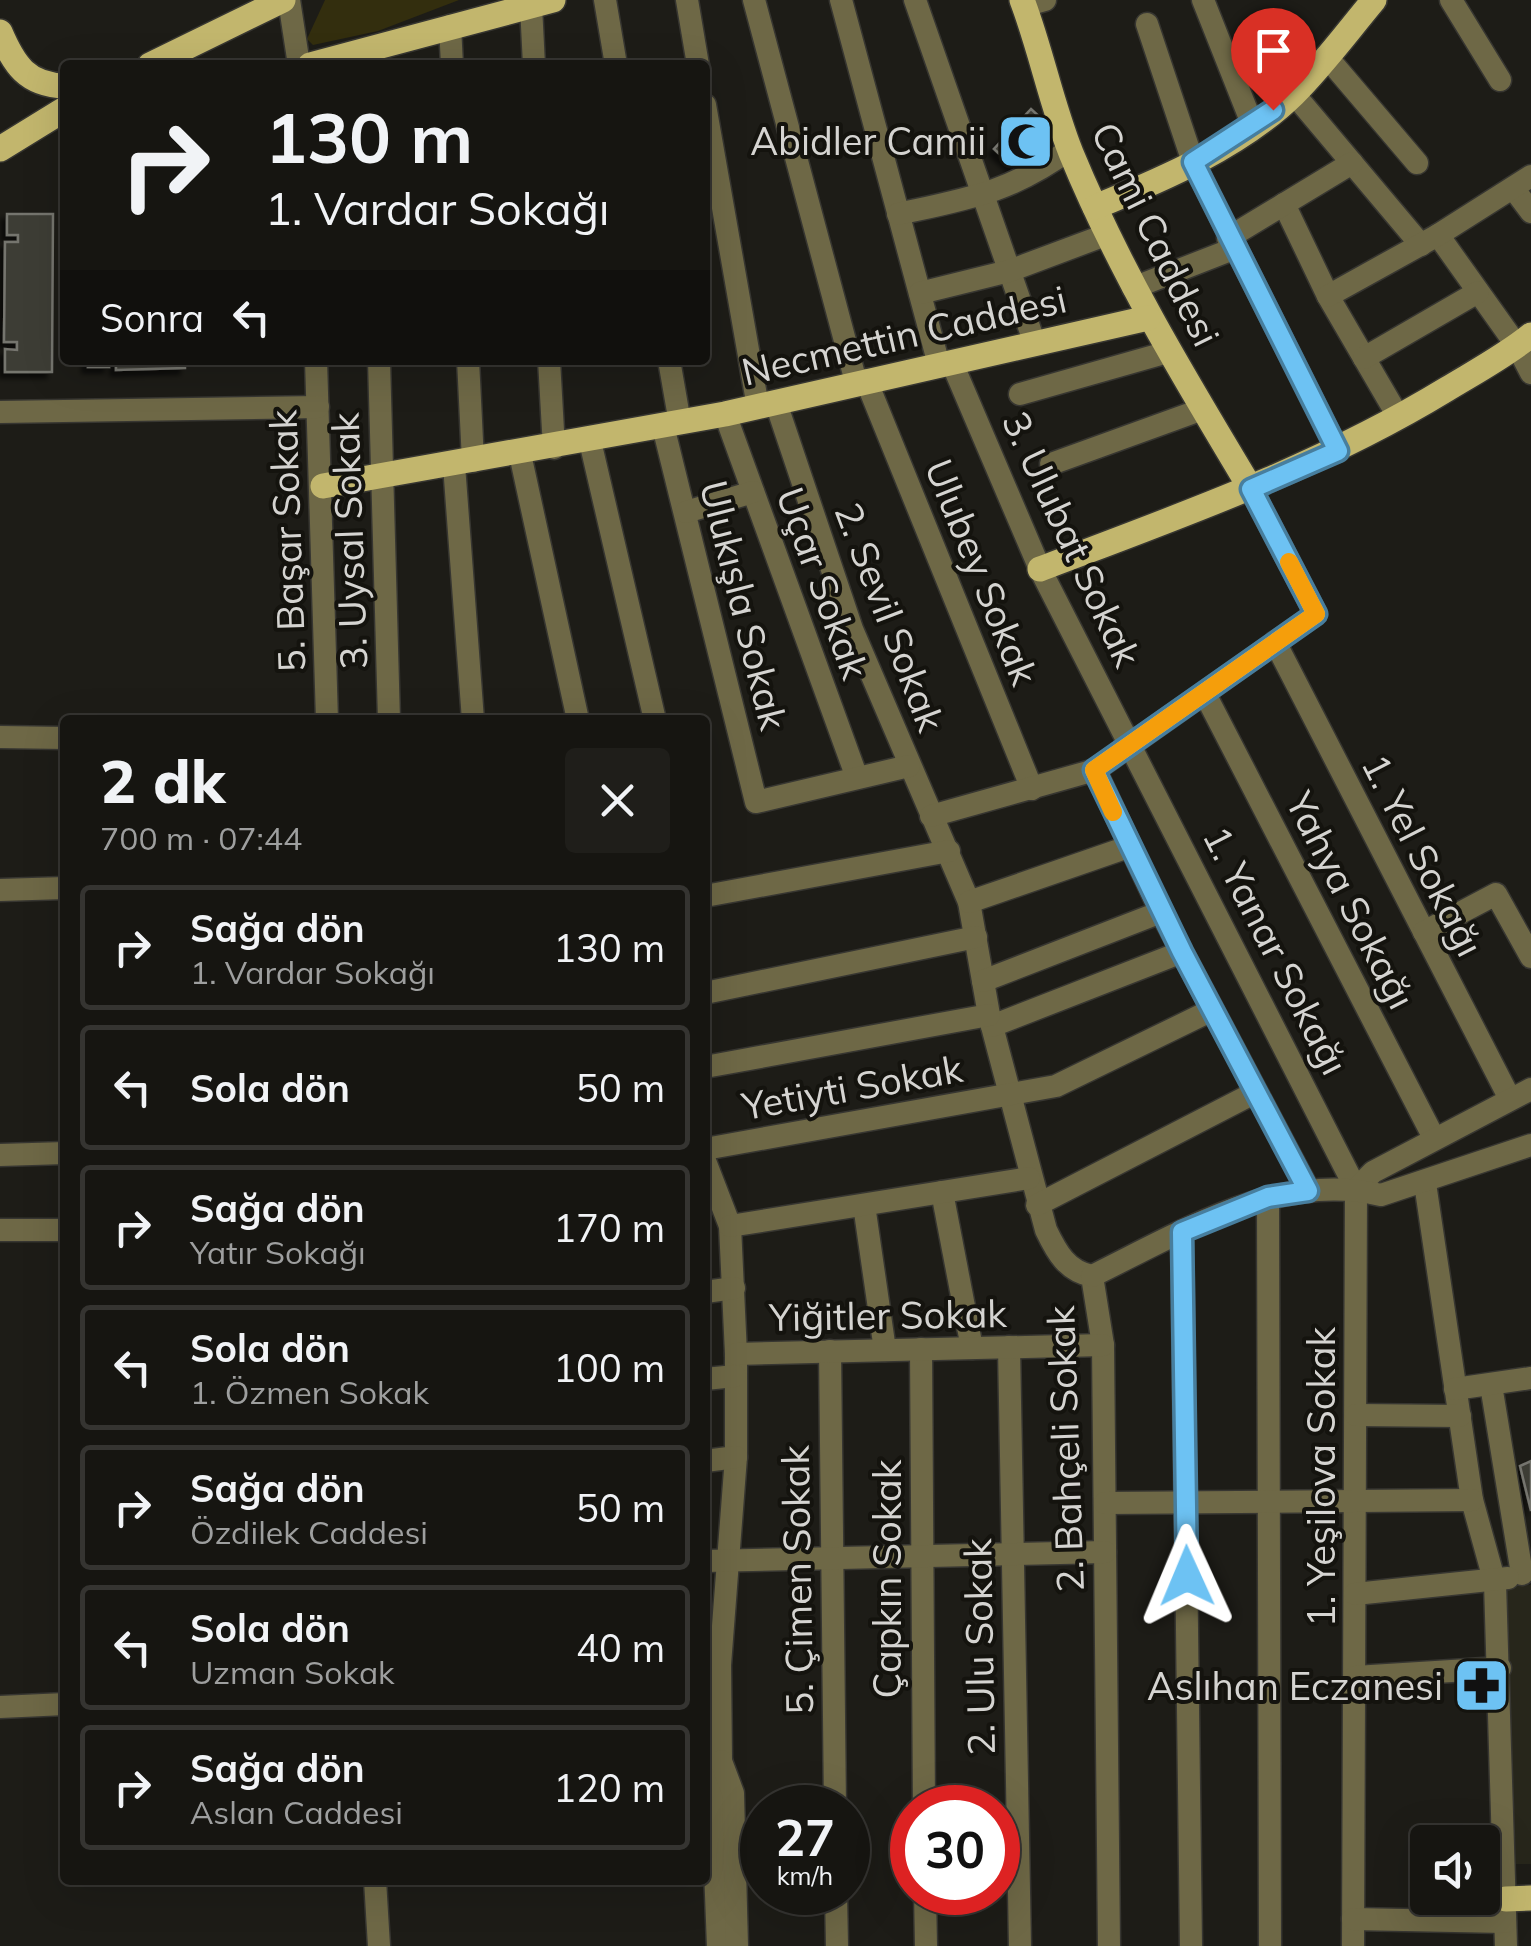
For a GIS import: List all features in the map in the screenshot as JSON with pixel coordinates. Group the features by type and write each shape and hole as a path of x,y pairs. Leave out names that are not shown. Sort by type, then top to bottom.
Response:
{"main road":[{"path":"160,60 286,0"},
{"path":"1095,206 1193,162 1253,126 1294,94 1374,0"},
{"name":"Cami Caddesi","path":"1030,2 1070,149 1095,206 1148,318 1251,489"},
{"path":"364,58 524,4"},
{"path":"0,32 24,75 42,85 60,86"},
{"path":"0,149 60,112"},
{"name":"Necmettin Caddesi","path":"323,486 554,448 725,414 1148,318"},
{"path":"1040,568 1251,489 1338,451 1400,418 1524,340"}],"street":[{"path":"286,0 298,60"},
{"path":"605,0 615,60"},
{"path":"686,0 697,60"},
{"name":"Ulubey Sokak","path":"754,0 861,381 1032,790"},
{"name":"3. Ulubat Sokak","path":"841,0 920,293 945,364 1040,568 1132,744"},
{"path":"914,0 1035,344"},
{"path":"1203,0 1253,126"},
{"path":"1451,0 1500,80"},
{"path":"524,4 533,60"},
{"path":"1147,24 1193,162 1230,243 1338,451"},
{"path":"450,26 452,60"},
{"path":"1326,56 1416,163"},
{"path":"1294,94 1352,163 1524,340 1531,373"},
{"name":"2. Sevil Sokak","path":"710,129 767,405 852,629 930,816 949,851"},
{"path":"898,214 982,196 1032,178 1070,149"},
{"path":"1133,288 1230,243 1284,204 1352,163"},
{"path":"1328,296 1522,182 1531,212"},
{"path":"1284,204 1328,296 1400,418"},
{"path":"920,293 1009,272 1108,234"},
{"path":"1364,358 1478,292"},
{"path":"1020,394 1168,352"},
{"name":"5. Başar Sokak","path":"316,365 323,486 327,715"},
{"name":"3. Uysal Sokak","path":"379,365 389,715"},
{"path":"468,365 464,463 473,715"},
{"path":"549,365 554,448"},
{"name":"Ulukışla Sokak","path":"668,365 672,424 686,512 756,802 856,775"},
{"path":"0,412 318,407"},
{"path":"1051,464 1203,409"},
{"name":"Uçar Sokak","path":"725,414 856,775"},
{"path":"590,441 653,715"},
{"path":"520,454 577,715"},
{"path":"930,816 1094,770 1316,614 1251,489"},
{"path":"686,512 753,492"},
{"name":"1. Yel Sokağı","path":"1275,642 1424,932 1520,1094"},
{"name":"Yahya Sokağı","path":"1205,694 1434,1138"},
{"path":"0,737 60,738"},
{"name":"1. Yanar Sokağı","path":"1132,744 1356,1189"},
{"path":"856,775 909,766"},
{"path":"1094,770 1128,848 1308,1191"},
{"path":"970,902 1128,848"},
{"path":"710,895 949,851"},
{"name":"2. Bahçeli Sokak","path":"949,851 970,902 990,1021 1037,1205 1057,1253 1076,1273 1092,1276 1103,1344 1109,1946"},
{"path":"0,890 60,888"},
{"path":"1424,932 1496,894 1531,957"},
{"path":"983,981 1161,912"},
{"path":"710,993 976,937"},
{"path":"710,1066 990,1021 1182,952"},
{"name":"Yetiyti Sokak","path":"710,1148 1056,1086 1212,1010"},
{"path":"1037,1205 1256,1092"},
{"path":"1356,1189 1373,1172 1520,1094"},
{"path":"1092,1276 1182,1232 1268,1197 1356,1189 1381,1195 1531,1145"},
{"path":"0,1155 60,1154"},
{"path":"720,1214 864,1204 1029,1178"},
{"path":"710,1179 734,1288 736,1457 730,1560 713,1665 713,1695 721,1760 733,1793 737,1946"},
{"path":"1353,1920 1512,1916 1496,1583 1472,1500 1426,1182"},
{"name":"1. Yeşilova Sokak","path":"1353,1946 1356,1189"},
{"path":"942,1192 972,1348"},
{"path":"1268,1197 1270,1946"},
{"path":"864,1204 886,1350"},
{"path":"0,1230 60,1230"},
{"path":"1182,1232 1191,1946"},
{"path":"710,1291 734,1288"},
{"name":"Yiğitler Sokak","path":"710,1377 736,1365 830,1351 1103,1344"},
{"name":"2. Ulu Sokak","path":"1009,1347 1020,1946"},
{"name":"Çapkın Sokak","path":"921,1349 924,1785"},
{"name":"5. Çimen Sokak","path":"830,1351 834,1785"},
{"path":"1455,1390 1531,1378"},
{"path":"1355,1594 1496,1583 1526,1574 1490,1385"},
{"path":"1356,1416 1460,1416"},
{"path":"710,1460 736,1457"},
{"path":"1105,1503 1472,1500"},
{"path":"710,1561 1105,1552"},
{"path":"1355,1677 1500,1668"},
{"path":"0,1707 60,1704"},
{"path":"718,1946 712,1793 721,1760"},
{"path":"375,1885 379,1946"},
{"path":"836,1915 836,1946"},
{"path":"925,1915 926,1946"}],"shaded area":[{"path":"325,0 459,0 378,31 313,45 307,39"},
{"path":"1531,1585 1531,1864 1516,1864 1506,1586"}],"building":[{"name":"Abidler Camii","path":"1031,109 1056,132 1019,172 994,149"},
{"path":"7,214 53,214 52,372 5,372 5,349 17,350 17,342 4,342 5,242 18,242 18,235 7,235"},
{"path":"116,365 185,365 185,368 116,370"},
{"path":"1531,1461 1531,1511 1520,1466"}],"slow traffic":[{"path":"1113,812 1094,770 1316,614 1289,562"}],"place":[{"name":"Abidler Camii","path":"1025,141"},
{"name":"Aslıhan Eczanesi","path":"1482,1686"}],"route":[{"path":"1187,1576 1182,1232 1268,1197 1308,1191 1128,848 1094,770 1316,614 1251,489 1338,451 1193,162 1273,110"}]}
